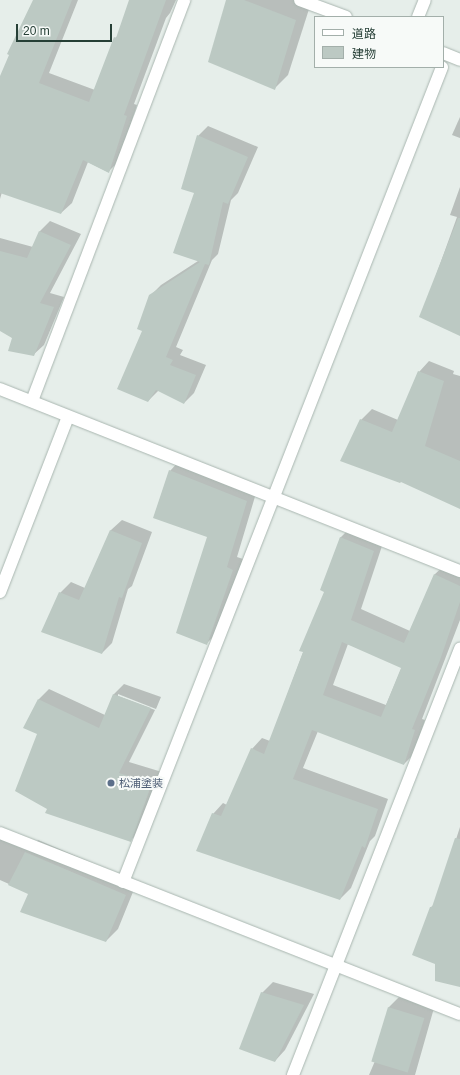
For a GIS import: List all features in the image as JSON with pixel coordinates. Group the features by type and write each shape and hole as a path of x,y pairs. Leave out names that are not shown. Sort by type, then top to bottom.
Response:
{"street":[{"path":"32,401 184,0"},
{"path":"300,0 343,16"},
{"path":"418,16 425,0"},
{"path":"444,60 460,60"},
{"path":"123,882 441,68"},
{"path":"0,389 460,571"},
{"path":"0,592 68,417"},
{"path":"293,1075 460,649"},
{"path":"0,833 460,1014"}],"building":[{"path":"33,0 72,0 39,83 89,102 114,37 116,38 129,0 166,0 124,115 127,116 109,173 83,160 61,214 0,193 0,76 9,55 7,54"},
{"path":"226,0 244,0 296,20 275,90 208,62"},
{"path":"197,135 248,157 228,204 223,202 209,265 205,264 166,357 173,360 170,365 196,375 184,404 156,390 148,402 117,389 142,331 137,329 149,295 200,262 173,253 194,193 181,189"},
{"path":"458,218 460,218 460,336 419,317"},
{"path":"39,231 71,245 40,303 54,307 34,356 8,351 12,338 0,331 0,251 27,258"},
{"path":"418,371 444,381 425,446 460,461 460,509 401,482 400,483 340,461 360,419 392,432"},
{"path":"169,470 247,501 227,567 233,570 207,645 176,633 207,537 153,518"},
{"path":"110,530 142,543 122,598 119,597 102,654 41,632 59,592 79,600"},
{"path":"340,537 374,551 351,620 404,643 434,574 460,586 460,602 440,660 412,729 415,730 404,765 312,730 293,779 378,809 365,848 362,846 340,900 196,851 212,813 221,816 251,748 264,754 303,652 299,651 324,592 320,590","holes":["342,642 401,668 381,717 323,695"]},
{"path":"113,694 151,708 119,773 152,783 131,842 45,813 47,809 15,791 37,734 23,728 38,699 99,728"},
{"path":"455,838 460,839 460,987 435,981 435,964 412,955 430,907 432,907"},
{"path":"25,852 126,895 106,942 20,912 28,894 8,885"},
{"path":"261,992 304,1005 275,1062 239,1049"},
{"path":"388,1007 424,1018 408,1073 371,1062"}],"place":[{"name":"松浦塗装","path":"111,783"}]}
